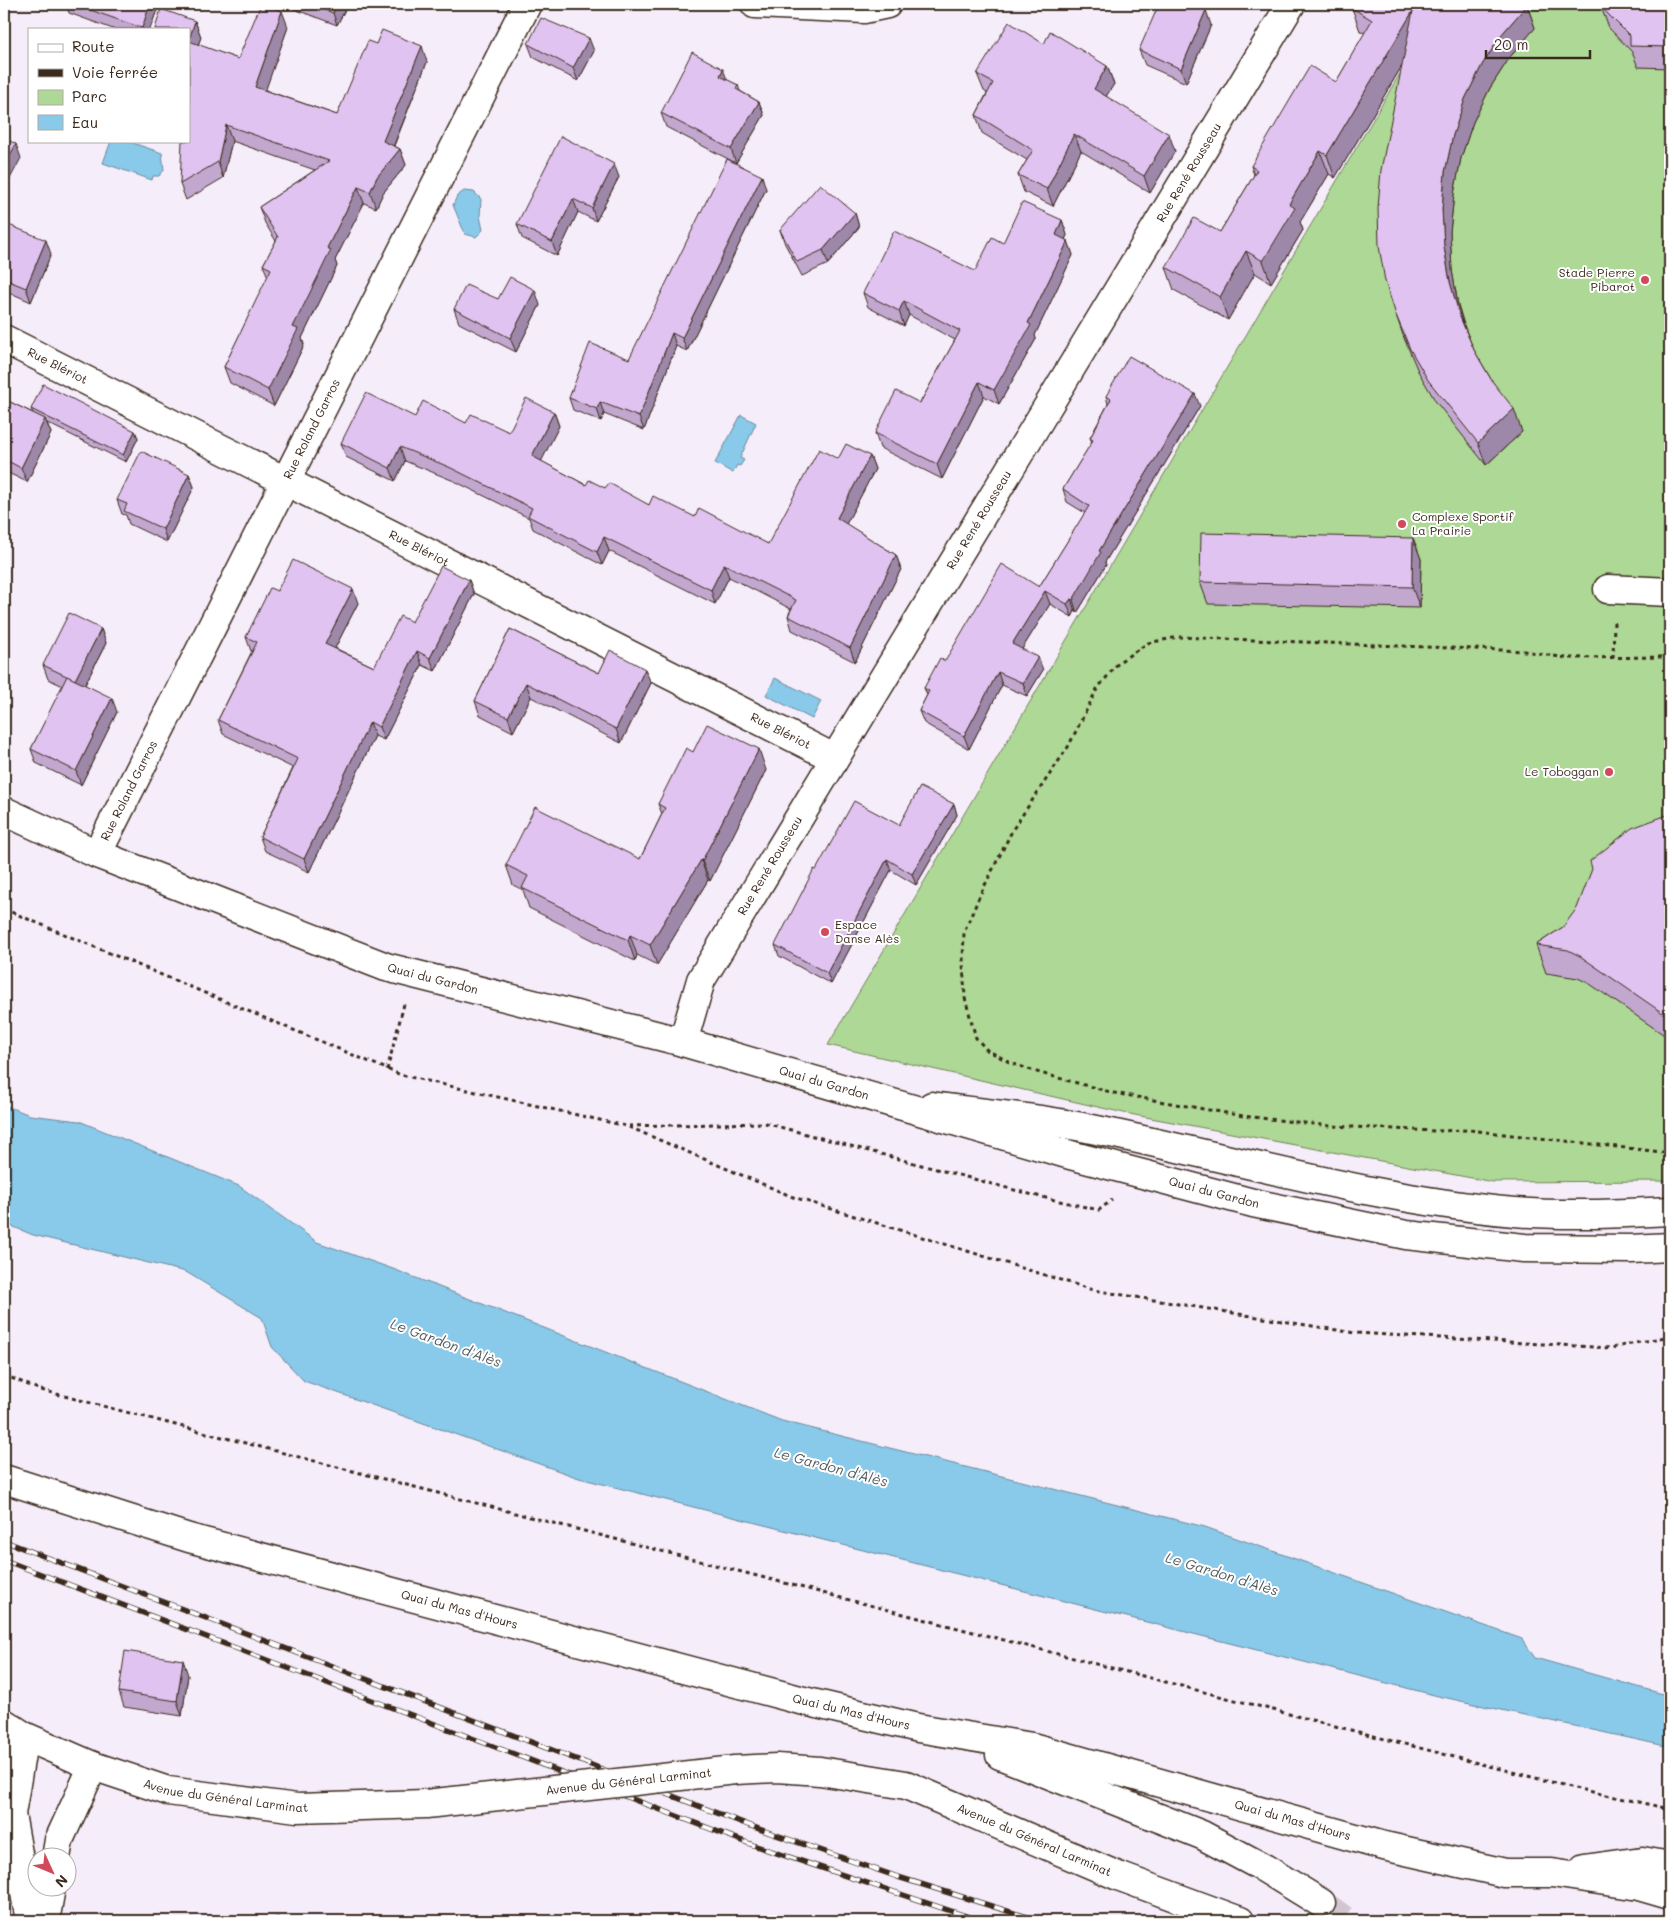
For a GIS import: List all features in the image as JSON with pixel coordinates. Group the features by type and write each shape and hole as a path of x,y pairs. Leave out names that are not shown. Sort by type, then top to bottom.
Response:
{"street":[{"name":"Rue Roland Garros","path":"97,854 284,481 527,4"},
{"path":"755,4 864,9 887,4"},
{"name":"Rue René Rousseau","path":"683,1042 702,980 834,758 1292,4"},
{"name":"Rue Blériot","path":"4,339 834,758"},
{"path":"1608,589 1670,592"},
{"name":"Quai du Gardon","path":"4,811 97,854 386,967 683,1042 868,1097 1145,1175 1253,1203 1406,1235 1524,1248 1631,1249 1670,1247"},
{"path":"868,1097 1080,1127 1266,1170 1417,1199 1516,1212 1625,1213 1670,1211"},
{"name":"Quai du Mas d'Hours","path":"4,1479 199,1540 800,1700 918,1728 1032,1747 1384,1846 1505,1873 1552,1873 1639,1886 1670,1895"},
{"name":"Quai du Mas d'Hours","path":"918,1728 1027,1764 1202,1835 1264,1868 1321,1902"},
{"path":"14,1729 11,1814 30,1921"},
{"name":"Avenue du Général Larminat","path":"14,1729 93,1766 168,1790 297,1808 426,1804 735,1770 777,1768 820,1771 906,1785 1118,1876 1240,1921"},
{"path":"58,1848 59,1840 93,1766"},
{"path":"1552,1873 1642,1861 1670,1866"},
{"path":"45,1921 49,1898"}],"path":[{"path":"1670,658 1566,658 1516,650 1178,637 1148,643 1119,662 1097,689 1068,747 1013,829 964,932 963,962 965,998 976,1038 987,1050 1011,1063 1105,1091 1243,1116 1331,1126 1435,1131 1469,1130 1670,1153"},
{"path":"4,909 401,1075 626,1126 793,1197 1093,1290 1355,1333 1611,1348 1670,1336"},
{"path":"387,1070 406,996"},
{"path":"626,1126 765,1123 1023,1193 1099,1210 1145,1175"},
{"path":"4,1376 41,1390 1570,1787 1670,1808"}],"green space":[{"name":"Complexe Sportif La Prairie","path":"1441,4 1670,4 1670,1181 1493,1182 1124,1113 828,1045"}],"water":[{"path":"111,142 130,142 162,153 164,170 159,176 153,176 152,180 103,163"},
{"path":"464,191 474,192 481,199 480,216 483,230 476,237 465,234 453,205 457,196"},
{"path":"741,415 756,423 740,458 744,460 740,466 737,465 733,473 715,463"},
{"path":"775,678 821,701 812,719 766,695"},
{"name":"Le Gardon d'Alès","path":"4,1105 30,1115 79,1121 239,1186 317,1242 393,1269 782,1421 1205,1527 1522,1639 1535,1658 1670,1696 1670,1747 1438,1696 579,1478 304,1381 272,1347 262,1318 186,1272 33,1235 4,1223"}],"building":[{"path":"73,4 150,4 142,28"},
{"path":"261,4 282,11 255,87 337,115 368,41 376,44 382,30 422,46 383,141 400,149 377,177 370,192 358,187 327,248 331,250 293,327 298,329 268,390 224,367 271,269 263,265 278,237 259,207 329,161 226,125 218,162 180,184 182,142 190,142 190,41 238,59"},
{"path":"308,4 337,4 333,13"},
{"path":"1159,4 1192,4 1206,10 1181,69 1139,50"},
{"path":"1355,4 1527,5 1502,34 1482,65 1465,99 1453,135 1445,172 1442,209 1444,247 1450,282 1460,317 1474,350 1492,381 1514,409 1478,443 1428,380 1410,349 1385,281 1379,246 1378,208 1381,170 1413,11 1327,155 1320,151 1289,204 1295,208 1263,261 1246,251 1220,297 1166,267 1194,218 1220,232 1257,170 1251,166 1310,66 1336,82 1372,20 1352,8"},
{"path":"1601,4 1670,4 1670,47 1630,46 1630,36 1601,7"},
{"path":"161,9 195,21 190,37 190,28 155,28"},
{"path":"541,18 589,38 573,68 528,44"},
{"path":"1009,22 1044,44 1050,31 1107,66 1094,89 1169,134 1144,176 1074,134 1047,189 1018,175 1033,150 976,115 993,83 977,74"},
{"path":"692,52 723,69 720,76 738,85 736,89 759,102 731,149 661,113"},
{"path":"561,136 614,164 592,208 573,199 552,242 517,224"},
{"path":"4,138 16,144 4,167"},
{"path":"727,159 762,176 682,338 672,333 639,417 600,402 597,409 569,398 590,343 629,359"},
{"path":"820,184 855,213 823,250 797,262 780,230"},
{"path":"1022,202 1062,220 1056,235 1068,241 1028,323 1031,325 994,390 979,382 937,464 875,433 896,391 920,403 960,331 904,301 899,311 863,293 894,231 975,271 992,237 1003,243"},
{"path":"4,223 46,240 26,288 4,279"},
{"path":"510,277 535,290 510,338 454,309 466,285 498,299"},
{"path":"1129,356 1195,394 1099,551 1101,552 1073,600 1071,599 1067,604 1045,591 1012,644 1038,657 1023,683 998,672 964,736 919,711 929,691 924,688 940,658 945,661 1002,564 1039,587 1089,506 1063,489 1093,440 1090,438 1111,399 1106,396"},
{"path":"43,384 135,431 123,455 31,409"},
{"path":"366,393 415,417 423,401 466,423 471,414 509,432 526,398 554,412 532,456 586,485 589,480 605,488 609,483 649,505 653,496 695,517 699,508 768,544 819,449 838,459 846,444 870,456 837,518 896,555 850,648 788,616 796,600 724,564 711,590 604,537 597,552 528,516 532,508 449,467 400,447 390,468 341,443"},
{"path":"4,399 45,419 21,468 4,459"},
{"path":"141,451 189,474 163,529 124,511 127,504 117,500"},
{"path":"1201,533 1413,538 1412,587 1200,582"},
{"path":"293,560 353,589 325,644 374,667 400,616 412,622 441,566 469,580 430,658 417,651 379,727 370,722 304,859 260,837 298,759 218,720 257,642 246,637 270,588 277,591"},
{"path":"69,613 101,629 75,680 43,665"},
{"path":"510,629 599,673 610,650 645,669 616,729 526,683 508,717 475,701"},
{"path":"67,676 112,698 76,771 31,749"},
{"path":"707,724 759,749 702,861 650,945 630,935 628,940 522,888 528,876 506,865 535,807 640,859 665,808 658,804 686,748 693,752"},
{"path":"920,787 954,804 912,874 887,859 827,973 775,945 814,869 816,870 854,801 899,825"},
{"path":"1670,814 1670,1018 1580,956 1568,950 1536,945 1563,927 1577,908 1592,869 1590,861 1632,828"},
{"path":"125,1651 183,1660 177,1701 119,1692"},
{"path":"259,1917 260,1921 244,1921"},
{"path":"278,1917 279,1921 264,1921"}],"tunnel":[{"path":"1321,1903 1346,1921"}],"railway":[{"path":"4,1541 759,1829 898,1877 1040,1921"},
{"path":"4,1560 753,1845 981,1921"}],"place":[{"name":"Stade Pierre Pibarot","path":"1645,280"},
{"name":"Complexe Sportif La Prairie","path":"1402,524"},
{"name":"Le Toboggan","path":"1609,772"},
{"name":"Espace Danse Alès","path":"825,932"}]}
